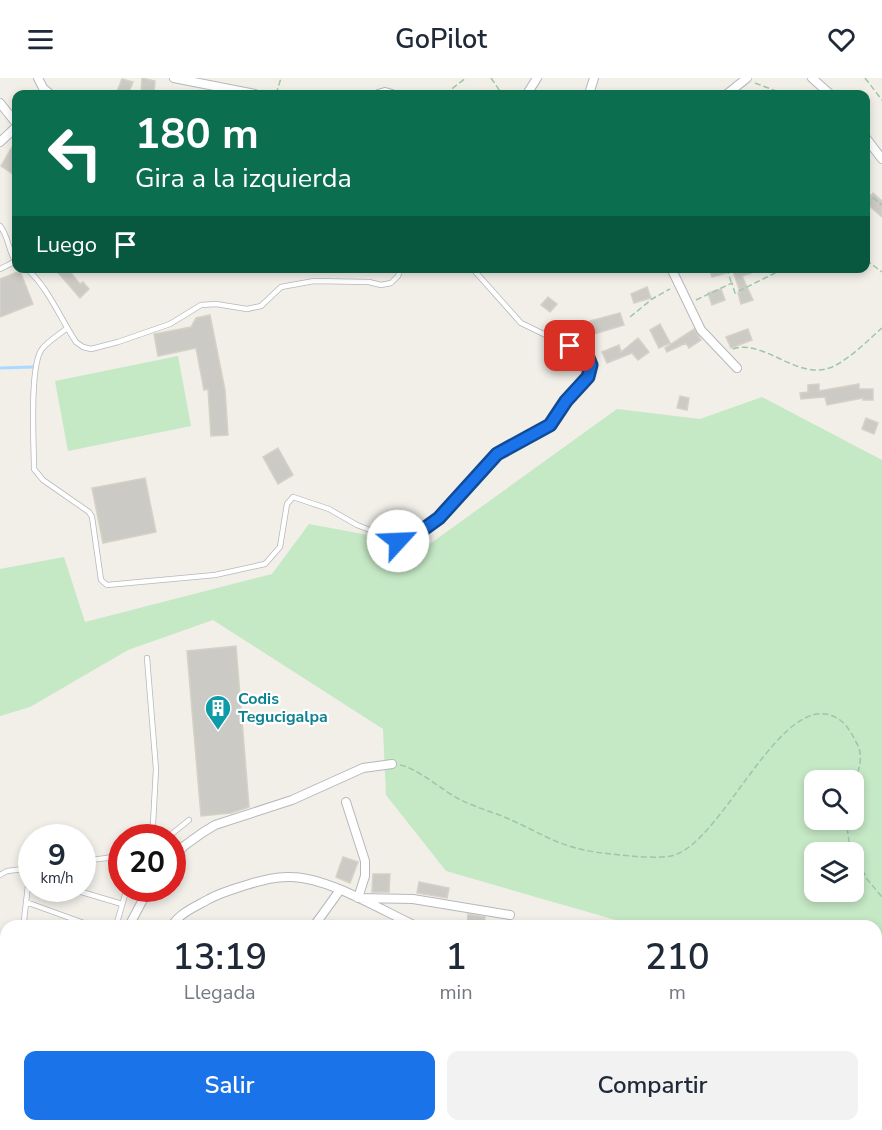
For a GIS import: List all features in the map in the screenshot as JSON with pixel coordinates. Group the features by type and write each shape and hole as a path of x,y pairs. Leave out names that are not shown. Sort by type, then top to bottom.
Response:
{"street":[{"path":"174,78 235,90"},
{"path":"812,78 826,90"},
{"path":"732,90 746,79"},
{"path":"0,103 12,120"},
{"path":"0,142 12,129"},
{"path":"870,143 882,159"},
{"path":"673,273 701,330 737,368"},
{"path":"186,844 215,825 292,800 363,768 392,764"},
{"path":"346,802 365,861 365,876 358,898"},
{"path":"176,920 220,893 272,878 294,877 308,879 340,890 404,920"},
{"path":"318,920 340,890"},
{"path":"358,898 413,899 510,915"},
{"path":"132,920 142,902"}],"lane":[{"path":"0,226 4,231 12,256"},
{"path":"31,273 76,342 91,349 170,324 201,305 216,304 247,309 261,306 281,287 314,282 369,282 381,285 391,283 399,273"},
{"path":"67,328 42,349 34,376 34,469 43,480 89,512 92,517 101,580 107,585 215,575 265,564 280,547 287,504 293,497 329,509 357,525 398,541 421,531 439,518 497,454 550,425 566,401 588,377 591,365 587,355 521,323 476,273"},
{"path":"147,658 156,769 153,824"},
{"path":"184,824 189,820"},
{"path":"0,875 7,871 18,870"},
{"path":"96,896 122,904 118,920"},
{"path":"24,920 26,902 76,920"}],"path":[{"path":"451,90 466,78"},
{"path":"865,78 882,100"},
{"path":"746,79 774,90"},
{"path":"870,195 882,205"},
{"path":"729,273 735,294 776,273"},
{"path":"687,304 732,283"},
{"path":"630,317 652,299 678,284"},
{"path":"724,354 744,346 789,363 816,370 829,369 852,354 882,328"},
{"path":"392,764 414,770 461,800 579,849 604,854 652,858 671,856 688,849 736,795 768,749 792,725 808,716 832,716 843,723 859,746 861,759 858,770"},
{"path":"864,873 882,897"}],"green space":[{"path":"178,356 191,426 68,451 55,381"},
{"path":"762,397 882,460 882,920 616,920 446,871 386,795 383,729 213,620 128,650 30,707 0,716 0,569 64,557 85,622 272,574 309,524 427,546 617,409 700,419"}],"building":[{"path":"142,78 155,81 154,90 141,90"},
{"path":"122,79 133,82 130,90 118,90"},
{"path":"12,147 12,173 1,166"},
{"path":"873,193 882,201 882,217 870,206 870,197"},
{"path":"21,273 33,304 0,317 0,279"},
{"path":"58,273 71,273 80,284 83,282 89,289 80,298"},
{"path":"711,273 726,273 712,277"},
{"path":"734,273 751,273 742,276 753,300 741,304 738,293 740,292"},
{"path":"647,287 651,298 634,303 631,294"},
{"path":"721,289 725,300 712,305 708,293"},
{"path":"548,297 557,304 550,312 541,305"},
{"path":"620,313 624,325 594,334 590,321"},
{"path":"210,315 225,390 228,435 211,436 208,389 204,390 196,348 158,356 154,334 191,327 196,318"},
{"path":"660,324 670,343 659,348 650,330"},
{"path":"694,329 701,340 689,348 686,343 667,352 665,348"},
{"path":"748,329 752,340 731,348 726,337"},
{"path":"638,338 649,352 638,360 632,353 607,363 602,352 619,345 621,352"},
{"path":"819,384 819,391 859,384 859,389 873,389 873,400 863,400 863,398 827,405 825,397 801,399 800,393 808,392 808,385"},
{"path":"680,396 689,398 687,410 677,408"},
{"path":"866,418 878,423 874,434 862,429"},
{"path":"278,448 293,475 278,484 263,457"},
{"path":"145,478 156,532 103,543 92,488"},
{"name":"Codis Tegucigalpa","path":"236,646 249,807 231,813 201,816 187,651"},
{"path":"343,857 358,862 350,883 336,877"},
{"path":"373,874 390,874 389,892 372,892"},
{"path":"419,882 449,888 447,898 417,893"},
{"path":"468,914 485,917 485,920 468,920"}],"waterway":[{"path":"0,368 33,367"}],"place":[{"name":"Codis Tegucigalpa","path":"218,731"}],"route":[{"path":"398,541 421,531 439,518 497,454 550,425 566,401 588,377 591,365 587,355 570,346"}]}
